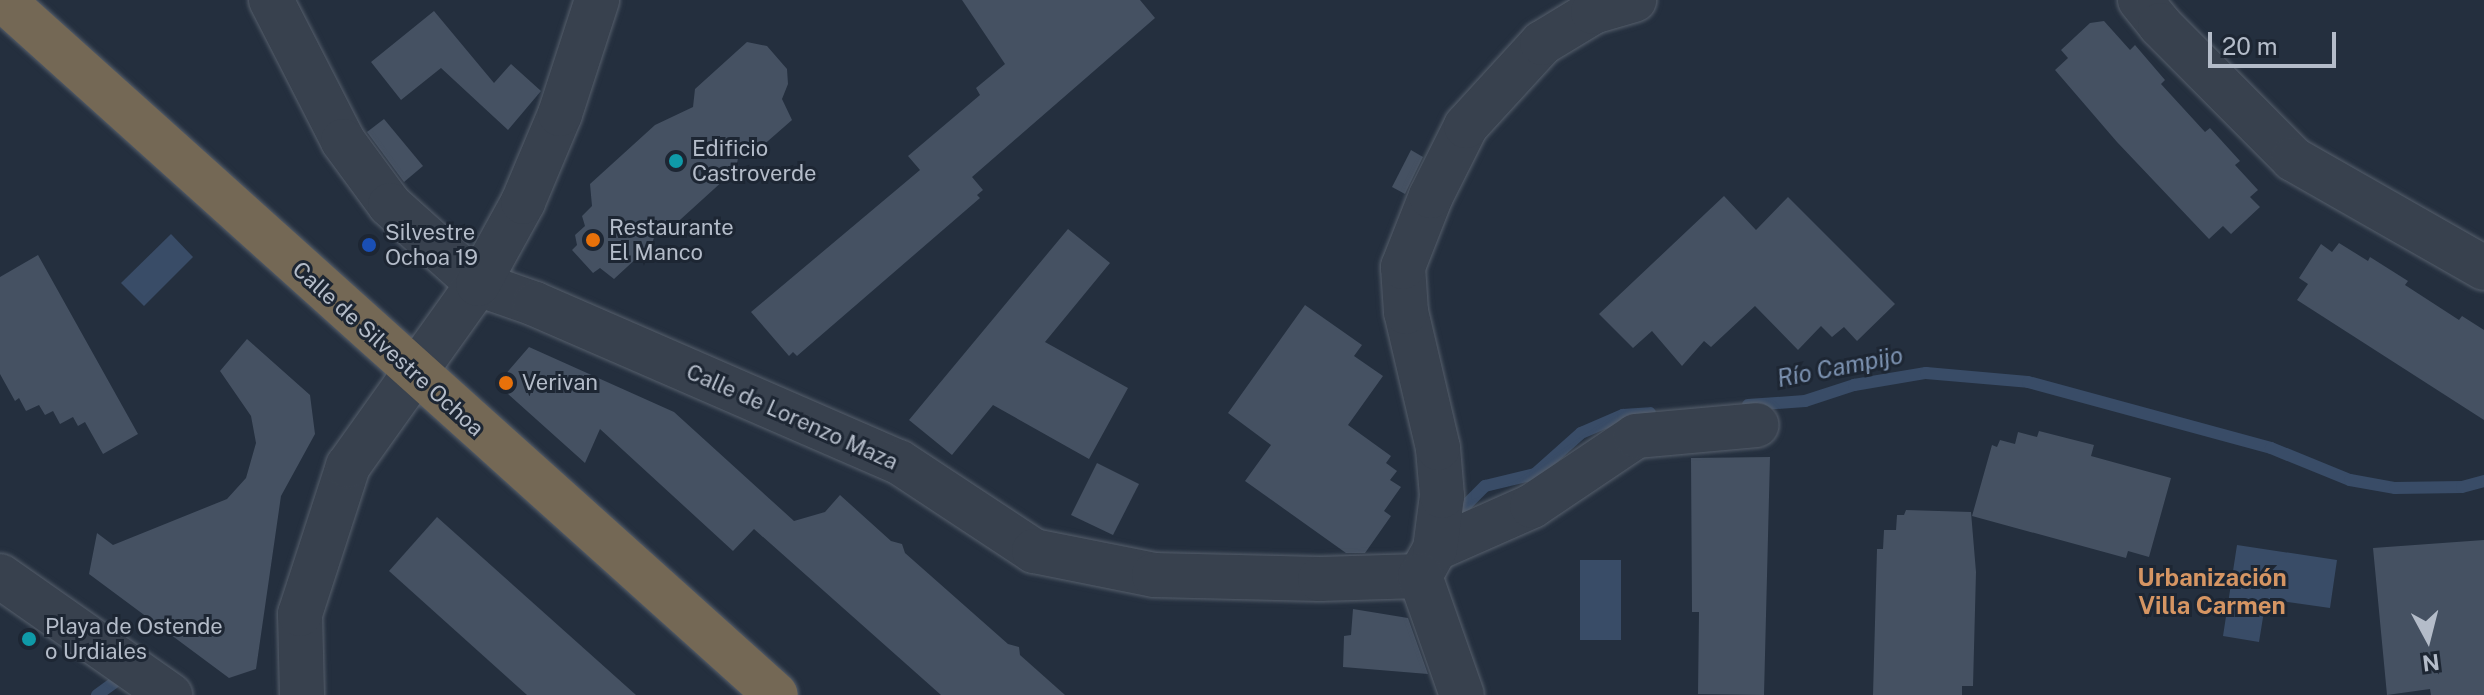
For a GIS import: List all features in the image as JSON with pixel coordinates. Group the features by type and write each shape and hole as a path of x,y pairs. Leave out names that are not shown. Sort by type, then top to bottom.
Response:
{"highway":[{"name":"Calle de Silvestre Ochoa","path":"3,0 413,372 776,695"}],"street":[{"name":"Calle de Lorenzo Maza","path":"271,0 343,141 390,205 478,284 535,304 899,462 1034,551 1154,575 1320,579 1428,562"},
{"path":"302,695 300,614 348,466 478,284 523,202 560,114 597,0"},
{"path":"1462,695 1428,562 1442,496 1438,448 1406,312 1403,267 1431,196 1466,126 1542,43 1593,12 1634,0"},
{"path":"2140,0 2160,25 2293,159 2484,268"},
{"path":"1428,562 1532,506 1636,436 1756,425"},
{"path":"0,576 170,695"}],"water":[{"path":"171,234 193,257 144,306 121,283"},
{"path":"2237,545 2337,560 2330,608 2266,599 2259,642 2223,636"},
{"path":"1580,560 1621,560 1621,640 1580,640"}],"building":[{"path":"962,0 1140,0 1155,18 972,177 983,190 977,195 980,198 797,356 793,352 789,356 751,312 920,170 908,156 980,95 976,88 1005,64"},
{"path":"434,11 494,83 511,64 541,91 508,130 441,68 401,100 371,62"},
{"path":"2104,21 2130,50 2135,45 2165,80 2161,84 2205,132 2210,128 2240,161 2235,165 2258,190 2250,197 2260,207 2231,234 2223,226 2209,239 2117,142 2055,70 2068,58 2061,50 2090,23"},
{"name":"Edificio Castroverde","path":"747,42 767,46 787,69 788,84 782,99 792,120 753,154 738,158 736,169 670,229 656,231 652,244 614,279 600,268 593,273 572,250 577,245 575,235 585,226 582,216 592,206 590,184 655,125 693,107 695,89"},
{"path":"384,119 423,166 404,182 367,132"},
{"path":"1411,150 1423,157 1405,194 1392,187"},
{"path":"1724,196 1756,230 1788,197 1895,304 1857,341 1844,327 1832,337 1821,326 1798,350 1755,306 1711,347 1704,341 1682,366 1652,331 1633,348 1599,314"},
{"path":"1068,229 1110,263 1045,342 1128,388 1089,459 993,405 952,455 909,420"},
{"path":"2339,243 2368,261 2370,257 2408,281 2405,285 2459,320 2462,316 2484,330 2484,420 2297,300 2308,284 2299,278 2321,244 2332,252"},
{"path":"38,255 138,434 103,454 85,422 78,426 73,417 60,424 53,411 45,415 39,405 26,411 19,398 15,401 0,374 0,277"},
{"path":"1305,305 1362,345 1354,356 1383,376 1348,425 1391,456 1386,463 1397,471 1390,480 1401,487 1384,511 1391,516 1365,553 1346,553 1245,481 1271,445 1228,413"},
{"path":"247,339 310,395 315,434 281,496 256,669 229,678 89,574 97,533 113,545 227,499 246,478 256,443 251,416 220,371"},
{"path":"529,347 674,412 794,521 825,512 840,495 891,541 902,544 905,553 1008,644 1019,647 1020,655 1065,695 941,695 754,529 733,551 600,429 585,463 497,384"},
{"path":"2039,431 2094,445 2091,456 2171,478 2149,557 2128,551 2126,558 1972,516 1992,445 1997,447 2000,440 2015,444 2018,432 2037,437"},
{"path":"1770,457 1764,695 1698,694 1699,612 1692,612 1691,458"},
{"path":"1097,463 1139,484 1113,535 1071,515"},
{"path":"1906,510 1971,512 1976,572 1973,686 1962,686 1962,695 1873,695 1877,549 1883,549 1884,530 1896,530 1897,515 1904,515"},
{"path":"437,517 636,695 527,695 389,571"},
{"path":"2484,540 2484,695 2431,695 2430,689 2387,695 2373,548"},
{"path":"1353,609 1408,618 1428,674 1343,667 1344,636 1351,635"}],"waterway":[{"name":"Río Campijo","path":"1748,405 1805,401 1854,385 1926,373 2028,382 2271,448 2350,480 2395,488 2462,487 2484,481"},
{"name":"Río Campijo","path":"1459,512 1485,486 1535,474 1581,433 1623,415 1650,413"},
{"name":"Río Campijo","path":"97,695 115,682"}],"place":[{"name":"Edificio Castroverde","path":"676,161"},
{"name":"Restaurante El Manco","path":"593,240"},
{"name":"Silvestre Ochoa 19","path":"369,245"},
{"name":"Verivan","path":"506,383"},
{"name":"Playa de Ostende o Urdiales","path":"29,639"}],"district":[{"name":"Urbanización Villa Carmen","path":"2212,592"}]}
